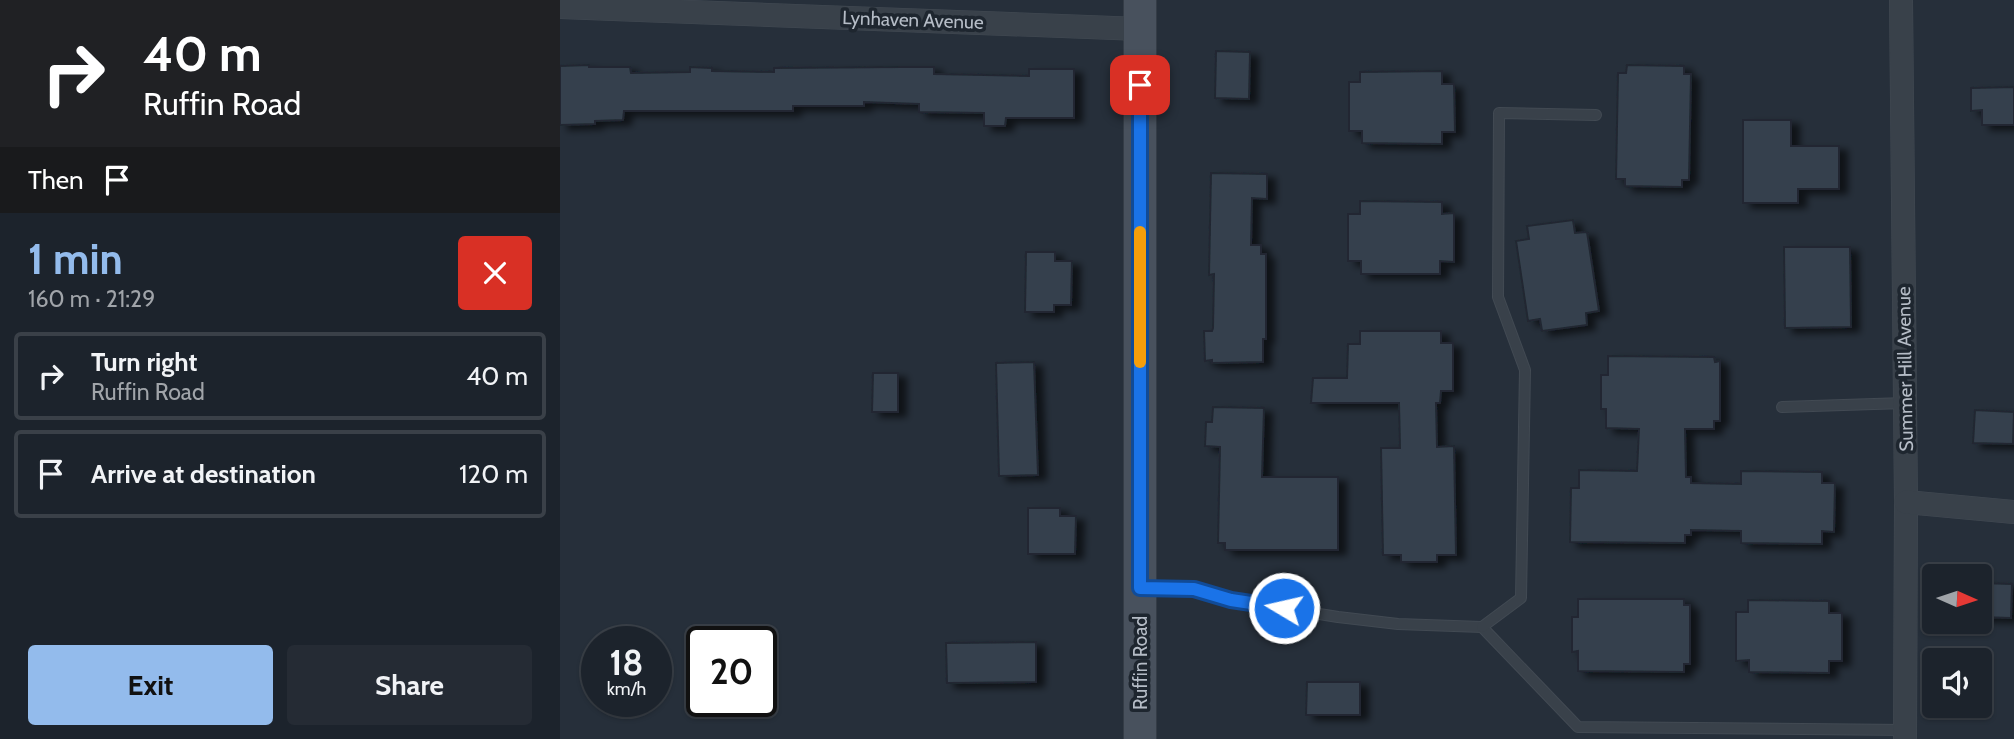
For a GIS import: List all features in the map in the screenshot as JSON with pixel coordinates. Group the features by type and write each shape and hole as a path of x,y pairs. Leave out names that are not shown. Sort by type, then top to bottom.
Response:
{"street":[{"name":"Summer Hill Avenue","path":"1901,0 1906,502 1905,734"},
{"name":"Lynhaven Avenue","path":"560,7 1140,14"},
{"name":"Ruffin Road","path":"1140,14 1140,739"},
{"path":"1906,502 2014,512"}],"lane":[{"path":"1140,588 1194,589 1231,600 1338,617 1398,624 1482,628 1521,598 1525,370 1498,298 1499,113 1596,115"},
{"path":"1782,407 1905,404"},
{"path":"1482,628 1578,727 1905,734"}],"building":[{"path":"1216,51 1250,52 1249,99 1215,98"},
{"path":"1627,65 1684,66 1684,74 1691,74 1689,180 1682,180 1682,187 1625,186 1625,179 1616,179 1618,73 1626,73"},
{"path":"560,66 630,67 631,73 690,72 690,67 712,68 712,71 774,72 774,68 934,67 934,74 1029,76 1029,69 1074,69 1074,118 1006,118 1005,126 984,126 984,113 919,112 919,104 864,102 864,106 793,106 793,111 624,111 623,120 560,125"},
{"path":"1442,71 1442,84 1454,84 1455,132 1442,132 1442,144 1362,143 1362,131 1349,131 1349,82 1360,82 1360,72"},
{"path":"2014,87 2014,125 1982,125 1982,110 1971,111 1971,88"},
{"path":"1743,120 1791,120 1791,146 1839,146 1839,189 1798,189 1798,203 1743,203"},
{"path":"1211,173 1267,174 1267,199 1252,198 1251,245 1261,245 1261,254 1266,254 1266,339 1263,339 1263,362 1205,361 1204,331 1212,331 1213,328 1214,274 1209,275"},
{"path":"1360,201 1442,202 1442,214 1454,213 1454,262 1440,261 1440,274 1361,274 1361,261 1348,261 1348,214 1360,214"},
{"path":"1573,220 1575,233 1587,232 1599,311 1586,313 1587,325 1542,331 1540,319 1528,321 1516,241 1529,239 1527,226"},
{"path":"1784,247 1850,247 1851,327 1785,328"},
{"path":"1026,252 1055,252 1055,261 1072,261 1071,305 1054,305 1054,312 1025,312"},
{"path":"1360,331 1441,331 1441,343 1453,343 1453,391 1441,391 1440,403 1436,403 1437,447 1454,446 1456,555 1437,555 1437,562 1401,562 1401,555 1383,555 1381,448 1400,448 1399,403 1311,403 1313,378 1347,378 1348,344 1360,344"},
{"path":"1608,356 1714,357 1715,362 1720,361 1720,421 1714,421 1714,429 1685,429 1686,477 1691,477 1691,483 1741,484 1741,471 1822,472 1822,483 1835,483 1834,532 1822,531 1822,544 1741,543 1741,531 1691,530 1691,535 1685,535 1685,543 1570,542 1571,488 1579,488 1579,470 1637,471 1639,429 1606,428 1606,409 1601,409 1601,375 1608,375"},
{"path":"1034,362 1038,475 999,476 996,363"},
{"path":"873,373 898,373 898,412 872,412"},
{"path":"1213,407 1264,408 1262,477 1338,477 1338,550 1225,550 1225,543 1218,543 1220,447 1205,446 1206,422 1212,422"},
{"path":"1975,410 2014,412 2013,444 1973,443"},
{"path":"1028,508 1060,508 1060,516 1076,516 1075,554 1028,554"},
{"path":"1992,583 2012,584 2011,618 1992,617"},
{"path":"1578,599 1684,599 1684,605 1690,605 1690,664 1684,664 1684,672 1578,671 1578,651 1572,652 1572,617 1578,617"},
{"path":"1748,600 1829,601 1829,613 1842,613 1842,661 1829,661 1829,673 1749,672 1749,660 1736,661 1736,612 1748,612"},
{"path":"1036,642 1036,682 947,683 946,643"},
{"path":"1307,682 1360,682 1360,715 1306,715"}],"slow traffic":[{"path":"1140,232 1140,362"}],"route":[{"path":"1140,85 1140,588 1194,589 1231,600 1284,608"}]}
